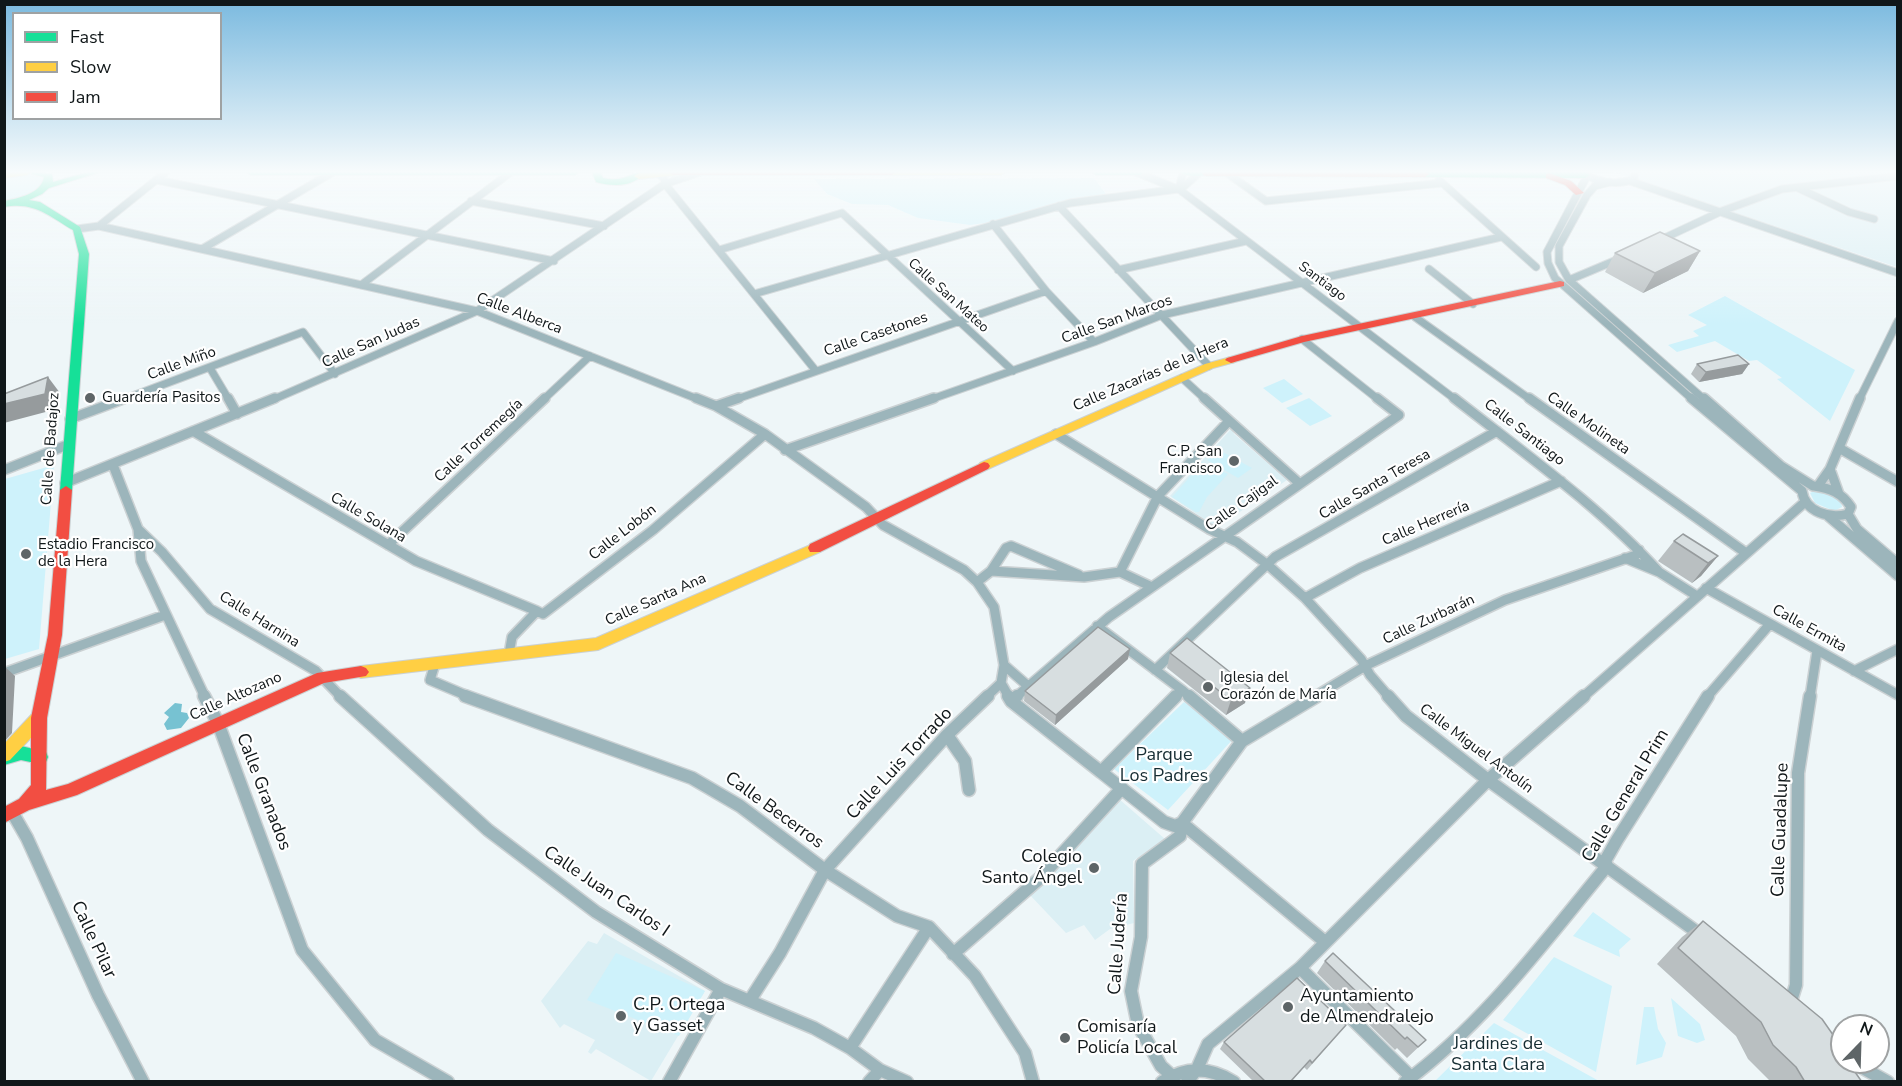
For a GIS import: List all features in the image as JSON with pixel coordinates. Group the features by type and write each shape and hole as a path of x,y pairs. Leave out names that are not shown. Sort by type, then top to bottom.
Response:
{"street":[{"path":"70,223 77,229"},
{"path":"99,226 103,223"},
{"path":"202,249 247,223"},
{"path":"365,223 554,261"},
{"path":"361,285 443,223"},
{"path":"586,223 604,226"},
{"name":"Calle San Judas","path":"65,483 334,374 477,311 608,223"},
{"path":"697,223 816,371"},
{"name":"Calle San Mateo","path":"719,250 810,223"},
{"name":"Calle San Mateo","path":"852,223 1013,371"},
{"path":"754,294 998,223"},
{"path":"1074,223 1209,366"},
{"name":"Santiago","path":"1221,223 1363,328"},
{"path":"1485,223 1536,267"},
{"path":"1563,223 1547,252 1548,263 1564,282 1741,442 1898,576"},
{"path":"1572,223 1559,246 1559,261 1564,282 1781,466 1816,486 1839,494"},
{"path":"1652,244 1697,223"},
{"path":"1755,223 1898,273"},
{"path":"993,224 1046,291 1094,342"},
{"name":"Calle Alberca","path":"77,229 99,226 477,311 716,406 765,434 866,507 876,519 964,570 977,582 994,607 1005,665"},
{"name":"Calle de Badajoz","path":"39,787 39,718 51,657 84,254 77,229"},
{"name":"Calle San Marcos","path":"785,450 1094,342 1162,315 1501,237"},
{"path":"1118,270 1246,242"},
{"path":"1564,282 1631,254"},
{"path":"1429,268 1473,304"},
{"name":"Calle Zacarías de la Hera","path":"876,519 1056,434 1209,366 1302,339 1415,317 1564,282"},
{"name":"Calle Casetones","path":"716,406 1046,291"},
{"name":"Calle Molineta","path":"1415,317 1746,553"},
{"path":"1187,1082 1197,1069 1208,1044 1300,968 1324,941 1488,780 1746,553 1816,486 1830,469 1866,383 1898,321"},
{"name":"Calle Santiago","path":"1363,328 1561,481 1640,550 1659,572"},
{"name":"Calle Miño","path":"70,419 303,332 334,374"},
{"name":"Calle Cajigal","path":"1011,701 1097,626 1399,415 1302,339"},
{"path":"1888,341 1898,344"},
{"name":"Calle Torremegía","path":"387,545 590,356"},
{"path":"210,368 237,414"},
{"path":"1182,378 1299,483"},
{"path":"1120,572 1158,496 1229,421"},
{"name":"Calle Solana","path":"193,431 416,561 537,611"},
{"name":"Calle Santa Teresa","path":"1155,670 1275,557 1497,431"},
{"name":"Calle Lobón","path":"509,654 512,637 537,611 543,614 653,530 765,434"},
{"name":"Calle Miguel Antolín","path":"1056,434 1209,530 1237,542 1268,565 1305,598 1367,665 1370,675 1406,716 1488,780 1708,941"},
{"path":"4,470 67,445"},
{"path":"1839,448 1898,482"},
{"name":"Calle Granados","path":"113,465 138,529 141,561 218,723 302,950 375,1040 448,1082"},
{"path":"1830,469 1839,494 1851,507 1848,514"},
{"name":"Calle Herrería","path":"1305,598 1360,568 1561,481"},
{"path":"1826,515 1848,514"},
{"path":"1848,514 1857,529 1898,564"},
{"name":"Calle Santa Ana","path":"435,664 598,644 876,519"},
{"name":"Calle Harnina","path":"138,529 162,552 210,609 322,677"},
{"path":"977,582 991,571 1006,548 1016,546 1084,577"},
{"name":"Calle Zurbarán","path":"1242,741 1367,665 1505,600 1625,558 1640,550"},
{"name":"Calle Santiago","path":"1625,558 1701,592"},
{"path":"991,571 1084,577 1120,572 1152,587"},
{"name":"Calle Ermita","path":"1701,592 1769,625 1898,695"},
{"path":"4,673 165,615"},
{"name":"Calle General Prim","path":"1407,1079 1431,1063 1484,1014 1607,866 1605,861 1617,840 1712,690 1769,625"},
{"path":"1028,686 1005,665 1001,683 1011,701 1164,822 1175,826 1182,824 1242,741 1182,690 1097,626"},
{"path":"1854,671 1898,649"},
{"name":"Calle Guadalupe","path":"1788,1010 1796,985 1798,773 1816,651"},
{"name":"Calle Altozano","path":"25,804 60,793 322,677 435,664"},
{"name":"Calle Becerros","path":"435,664 430,680 439,686 692,778 717,790 825,870 897,916 918,921 928,927 975,976 1025,1053 1033,1082"},
{"name":"Calle Juan Carlos I","path":"322,677 347,703 488,830 597,912 722,989 814,1028 850,1048 880,1070 907,1082"},
{"name":"Calle Luis Torrado","path":"750,1000 780,953 825,870 947,735 1001,683"},
{"path":"1101,772 1182,690"},
{"path":"4,757 39,718"},
{"path":"947,735 965,761 969,790"},
{"path":"4,757 21,753 40,758"},
{"path":"8,814 25,804 39,787 60,793"},
{"path":"952,954 1039,879 1122,789"},
{"name":"Calle Pilar","path":"8,814 27,838 98,995 143,1082"},
{"path":"1182,824 1324,941"},
{"name":"Calle Judería","path":"1166,1078 1138,1025 1131,991 1141,937 1142,864 1180,836 1182,824"},
{"path":"850,1048 928,927"},
{"path":"1300,968 1407,1079"},
{"path":"669,1082 722,989"},
{"path":"1166,1078 1197,1069 1220,1072 1234,1082"},
{"path":"869,1082 880,1070"},
{"path":"1874,1074 1888,1082"}],"shaded area":[{"path":"1765,223 1897,223 1897,267"},
{"name":"C.P. San Francisco","path":"1232,428 1234,434 1287,480 1219,526 1220,530 1170,496"},
{"name":"Colegio Santo Ángel","path":"1119,799 1165,839 1133,861 1134,923 1110,929 1095,940 1084,925 1066,933 1028,893"},
{"name":"C.P. Ortega y Gasset","path":"604,933 705,991 651,1081 596,1049 591,1054 588,1052 595,1040 564,1024 560,1028 541,1001 588,941 597,944"}],"green space":[{"path":"953,223 988,223 970,225"},
{"path":"1725,296 1855,370 1830,421 1777,379 1782,378 1757,360 1749,361 1715,341 1677,352 1668,345 1699,336 1693,331 1707,325 1688,315"},
{"path":"1284,379 1303,394 1282,403 1263,388"},
{"path":"1309,398 1332,416 1310,426 1286,408"},
{"path":"1219,450 1252,468 1238,478 1207,460"},
{"path":"1203,462 1228,474 1207,497 1199,512 1196,512 1172,497"},
{"name":"Estadio Francisco de la Hera","path":"54,465 39,649 5,659 5,479"},
{"path":"1817,490 1836,497 1842,507 1834,511 1815,503 1810,493"},
{"name":"Parque Los Padres","path":"1184,702 1234,738 1168,810 1114,769"},
{"path":"1593,912 1631,939 1619,950 1620,957 1573,936"},
{"path":"616,953 705,991 679,1036 587,1000"},
{"path":"1554,957 1612,986 1596,1072 1503,1020"},
{"path":"1671,998 1700,1024 1705,1040 1697,1043 1678,1036"},
{"path":"1644,1007 1654,1007 1658,1029 1666,1043 1662,1057 1636,1065"},
{"name":"Jardines de Santa Clara","path":"1494,1023 1599,1081 1435,1081"}],"water":[{"path":"175,703 182,704 181,712 187,713 189,718 181,728 167,730 164,724 169,717 164,713"}],"building":[{"path":"1660,232 1700,251 1655,273 1615,253"},
{"path":"1738,355 1749,364 1706,372 1697,364"},
{"path":"48,377 45,394 4,404 4,394"},
{"path":"1683,534 1718,556 1708,563 1674,541"},
{"path":"1098,627 1130,649 1056,715 1025,691"},
{"path":"1187,638 1250,688 1231,700 1170,653"},
{"path":"1703,921 1822,1019 1830,1030 1830,1074 1856,1074 1862,1082 1805,1082 1796,1067 1773,1045 1761,1022 1678,948"},
{"path":"1333,953 1426,1040 1418,1047 1407,1037 1405,1039 1325,961"},
{"name":"Ayuntamiento de Almendralejo","path":"1297,978 1346,1025 1312,1063 1310,1060 1290,1082 1266,1082 1224,1042"}],"traffic: fast":[{"path":"66,490 84,254 77,229 67,223"},
{"path":"4,758 21,753 40,757"}],"traffic: slow":[{"path":"984,466 1209,366 1231,360"},
{"path":"361,672 598,644 815,548"},
{"path":"4,755 39,718"}],"traffic: jam":[{"path":"1231,360 1302,339 1560,284"},
{"path":"815,548 984,466"},
{"path":"4,816 25,804 39,787 39,718 55,635 66,490"},
{"path":"25,804 71,790 322,677 361,672"}],"place":[{"name":"Guardería Pasitos","path":"90,398"},
{"name":"C.P. San Francisco","path":"1234,461"},
{"name":"Estadio Francisco de la Hera","path":"26,554"},
{"name":"Iglesia del Corazón de María","path":"1208,687"},
{"name":"Colegio Santo Ángel","path":"1094,868"},
{"name":"Ayuntamiento de Almendralejo","path":"1288,1007"},
{"name":"C.P. Ortega y Gasset","path":"621,1016"},
{"name":"Comisaría Policía Local","path":"1065,1038"}]}
